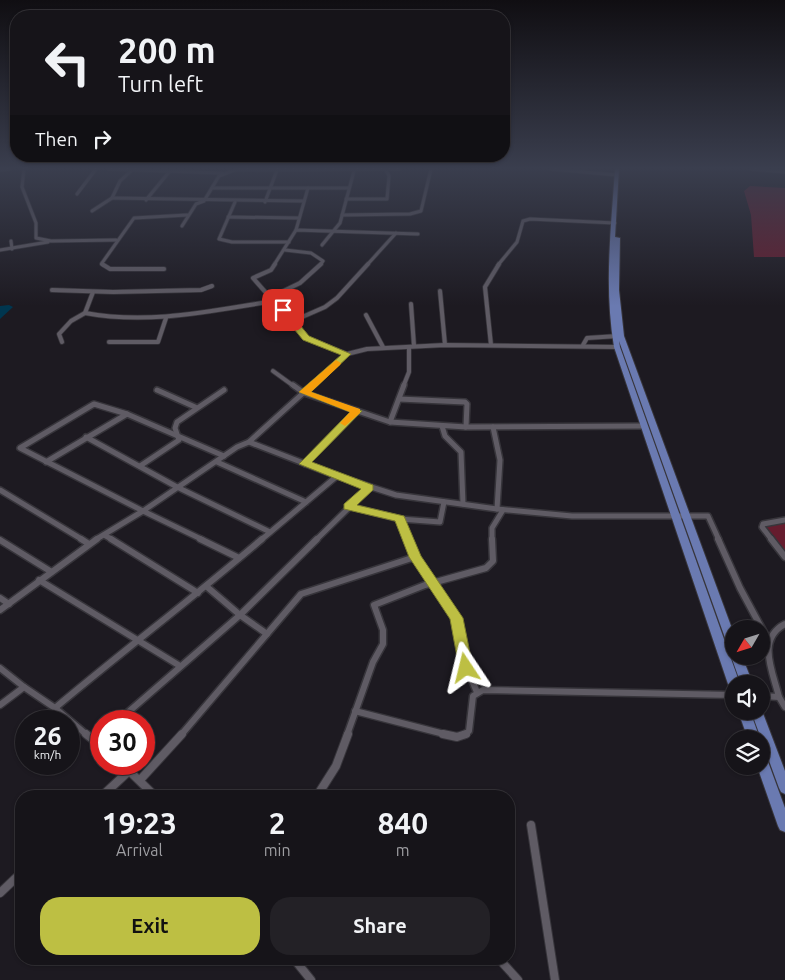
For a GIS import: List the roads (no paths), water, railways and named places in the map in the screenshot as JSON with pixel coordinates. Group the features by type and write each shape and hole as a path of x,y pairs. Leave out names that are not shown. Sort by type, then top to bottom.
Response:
{"main road":[{"path":"615,215 611,253 610,287 618,336 725,625"},
{"path":"618,336 617,347 731,675"},
{"path":"760,720 785,788"},
{"path":"766,775 785,826"}],"street":[{"path":"32,215 36,224 36,238 51,241"},
{"path":"164,269 110,269 103,266 102,262 131,220 136,217 187,215 182,226"},
{"path":"300,215 296,230 271,270 254,278 306,338 347,354"},
{"path":"322,245 340,223 342,215 360,215"},
{"path":"288,242 221,240 219,236 228,217 299,218"},
{"path":"491,345 485,287 495,273 497,266 509,254 517,242 523,221 530,219 615,223"},
{"path":"296,230 418,234"},
{"path":"293,321 325,307 337,298 396,233"},
{"path":"0,250 51,241 116,240"},
{"path":"11,241 12,249"},
{"path":"62,342 59,334 71,321 86,313 113,317 166,318 273,299 300,285 316,273 323,261 320,257 309,252 285,250"},
{"path":"52,290 93,292 201,290 212,286"},
{"path":"440,290 445,345"},
{"path":"86,313 93,292"},
{"path":"390,422 409,372 411,304"},
{"path":"366,315 383,347"},
{"path":"109,342 158,342 166,318"},
{"path":"583,345 587,338 618,336"},
{"path":"0,610 89,544 143,511 224,456 249,442 347,354 383,347 445,345 583,345 617,347"},
{"path":"273,371 304,392 390,422 466,427 644,426"},
{"path":"158,390 195,407"},
{"path":"140,466 179,440 179,435 175,428 177,422 195,407 224,390"},
{"path":"399,399 465,402 467,404 466,427"},
{"path":"224,456 127,414 94,404 20,448 239,558"},
{"path":"304,464 357,411"},
{"path":"46,462 127,414"},
{"path":"442,426 445,436 461,452 463,504"},
{"path":"321,790 336,766 348,736 355,711 383,644 383,630 374,605 377,602 431,583 465,575 490,565 492,561 492,528 500,509 500,460 493,427"},
{"path":"86,437 178,487 270,532"},
{"path":"249,442 368,488 396,495 500,509 572,516 708,516 740,588 757,620"},
{"path":"217,462 306,502"},
{"path":"55,708 137,639 178,610 337,476"},
{"path":"130,710 240,615 368,488"},
{"path":"0,490 89,544"},
{"path":"348,506 400,518 440,522 444,502"},
{"path":"400,518 415,557 431,583 457,618 466,668 477,692"},
{"path":"785,520 767,522 763,524 762,528 785,558"},
{"path":"104,535 198,593"},
{"path":"0,540 50,572"},
{"path":"140,780 210,703 229,677 301,594 415,557"},
{"path":"40,580 180,666"},
{"path":"206,586 240,615 267,634"},
{"path":"0,598 9,604"},
{"path":"770,636 772,632 785,624"},
{"path":"770,660 779,697 785,707"},
{"path":"0,668 90,735"},
{"path":"0,705 24,687"},
{"path":"355,711 457,737 463,736 469,731 473,696 477,692 725,695"},
{"path":"770,696 779,697"},
{"path":"108,790 125,775"},
{"path":"135,775 149,790"},
{"path":"531,825 554,980"},
{"path":"0,893 15,879"},
{"path":"299,965 311,980"},
{"path":"504,965 518,980"}],"waterway":[{"path":"0,308 9,307 0,316"}]}
